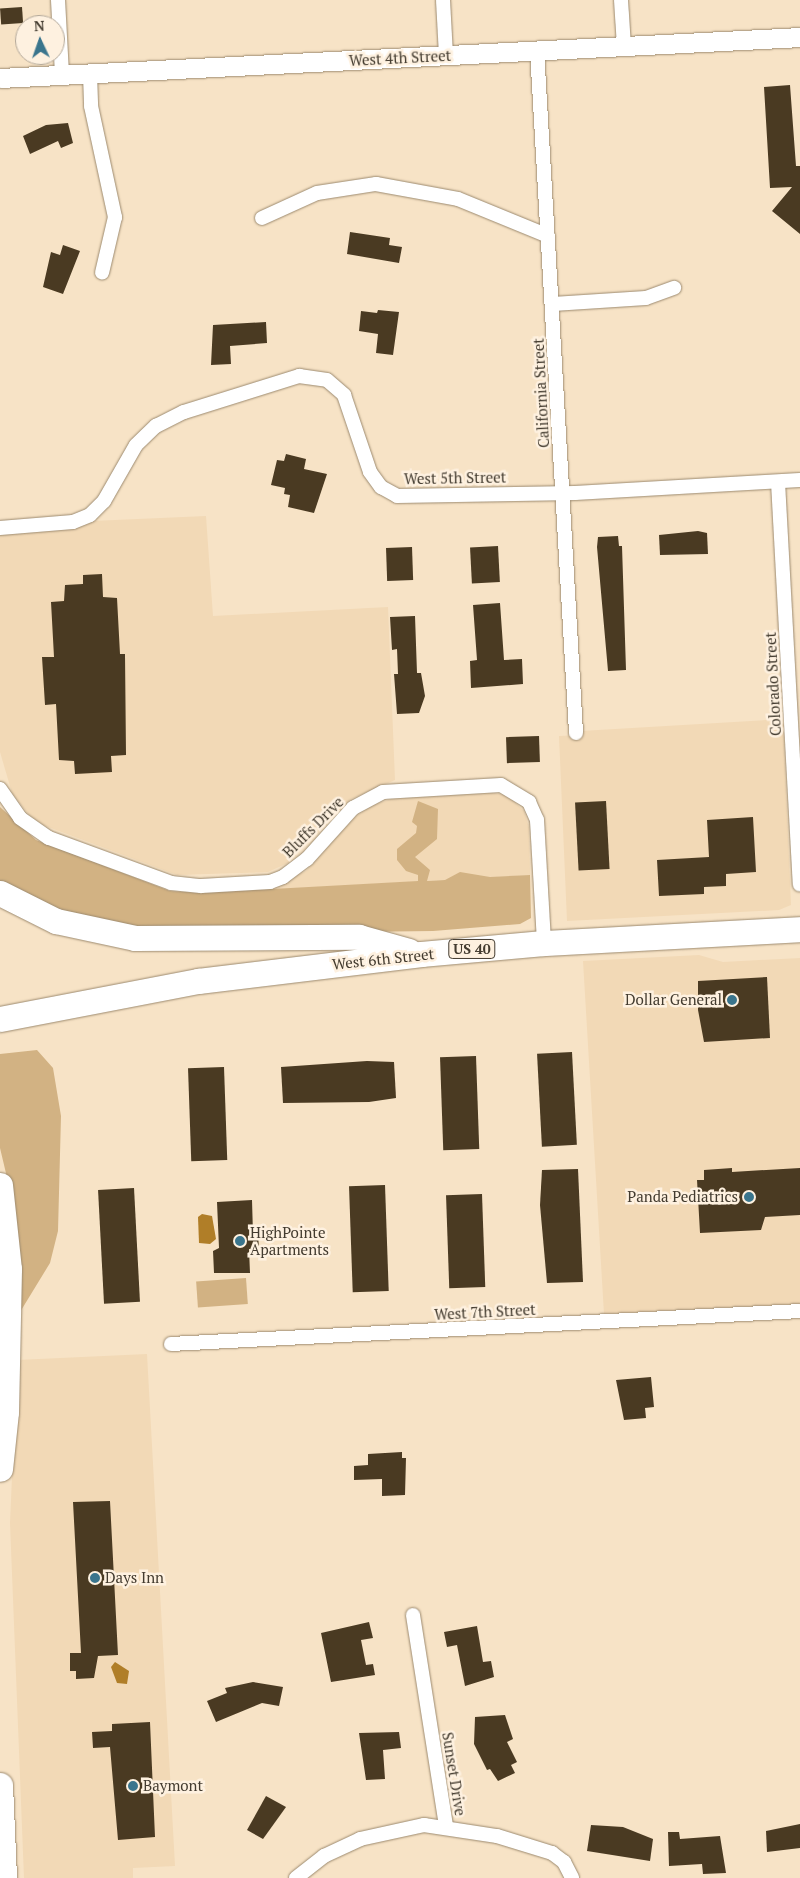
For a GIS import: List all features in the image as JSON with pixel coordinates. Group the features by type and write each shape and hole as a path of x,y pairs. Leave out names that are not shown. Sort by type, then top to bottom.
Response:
{"highway":[{"path":"0,893 56,921 135,938 359,937 422,954"},
{"name":"West 6th Street","path":"0,1019 198,981 422,954 544,943 800,929"},
{"path":"0,1185 9,1269 6,1412 0,1469"},
{"path":"0,1786 4,1878"}],"street":[{"path":"58,0 62,75"},
{"path":"443,0 446,55"},
{"path":"621,0 624,46"},
{"name":"West 4th Street","path":"0,78 800,37"},
{"name":"California Street","path":"537,50 576,733"},
{"path":"90,74 92,106 115,217 102,273"},
{"path":"262,218 317,193 376,184 458,199 548,236"},
{"path":"553,304 646,298 674,288"},
{"name":"West 5th Street","path":"0,528 83,519 104,501 127,458 156,426 184,412 299,376 327,380 344,395 370,472 381,487 390,493 412,497 563,493 800,480"},
{"name":"Colorado Street","path":"778,482 800,884"},
{"name":"Bluffs Drive","path":"0,789 20,818 49,838 171,883 201,886 263,882 283,877 307,859 353,808 383,792 501,784 520,793 537,820 544,943"},
{"name":"West 7th Street","path":"171,1344 800,1311"},
{"name":"Sunset Drive","path":"413,1615 446,1826 552,1853 564,1862 572,1878"},
{"path":"296,1878 342,1846 378,1833 424,1825 446,1826"}],"shaded area":[{"path":"206,516 213,616 388,607 395,780 351,799 290,862 268,872 177,875 43,825 29,815 12,793 0,752 0,534 92,521"},
{"path":"783,719 791,905 779,910 567,921 559,736 581,735 581,731"},
{"path":"485,792 507,795 524,811 529,827 530,875 265,890 306,871 354,818 372,805 395,798"},
{"path":"418,801 438,809 437,839 415,857 430,870 427,881 445,880 460,872 490,877 530,875 531,918 520,924 433,931 184,934 68,914 0,881 0,807 36,840 170,891 202,893 418,881 418,875 406,871 397,860 397,849 416,833 417,826 412,822"},
{"path":"699,955 723,962 800,958 800,1304 604,1314 583,961"},
{"path":"37,1050 53,1068 61,1116 58,1231 50,1263 17,1317 14,1207 0,1148 0,1054"},
{"path":"202,1214 212,1216 216,1239 210,1244 199,1243 198,1217"},
{"path":"246,1278 248,1304 198,1307 196,1281"},
{"path":"147,1354 175,1866 133,1868 133,1878 24,1878 10,1523 17,1360"},
{"path":"115,1662 129,1671 127,1684 117,1683 111,1667"}],"building":[{"path":"22,7 23,15 15,15 15,24 1,24 0,9"},
{"path":"790,85 796,166 800,166 800,234 772,211 792,187 770,188 764,87"},
{"path":"68,123 73,143 61,148 58,141 30,154 23,136 46,125"},
{"path":"350,232 390,238 389,245 402,247 399,263 347,254"},
{"path":"63,245 80,251 63,294 43,287 51,252 60,255"},
{"path":"378,310 399,312 393,355 376,353 378,334 359,331 361,311 377,313"},
{"path":"266,322 267,343 230,346 231,364 211,365 213,325"},
{"path":"286,454 306,459 304,469 327,474 314,513 288,507 290,495 284,494 285,488 271,485 277,460 284,461"},
{"path":"698,531 707,533 708,554 660,555 659,535"},
{"path":"618,536 619,546 622,546 626,670 608,671 597,547 598,537"},
{"path":"498,546 500,582 472,583 470,547"},
{"path":"412,547 413,580 387,581 386,548"},
{"path":"102,574 103,597 117,598 120,654 125,654 126,755 111,756 112,772 75,774 74,761 59,760 56,704 45,705 42,657 54,657 51,602 64,601 65,585 83,584 83,575"},
{"path":"500,603 504,660 522,659 523,684 471,688 470,661 477,660 473,605"},
{"path":"415,616 417,673 421,673 425,696 419,713 397,714 394,674 398,674 397,649 392,650 390,617"},
{"path":"539,736 540,762 507,763 506,737"},
{"path":"606,801 610,869 579,871 575,803"},
{"path":"753,817 756,872 726,874 726,886 704,887 704,894 659,896 657,860 709,857 707,820"},
{"name":"Dollar General","path":"767,977 770,1038 704,1042 698,1010 698,981"},
{"path":"572,1052 577,1145 542,1147 537,1054"},
{"path":"476,1056 479,1149 443,1150 440,1057"},
{"path":"367,1061 394,1062 396,1098 369,1102 283,1103 281,1067"},
{"path":"224,1067 227,1160 191,1161 188,1068"},
{"name":"Panda Pediatrics","path":"732,1168 732,1172 800,1168 800,1215 765,1217 761,1230 700,1233 697,1180 704,1180 704,1170"},
{"path":"578,1169 583,1282 547,1283 540,1205 542,1170"},
{"path":"385,1185 389,1291 353,1292 349,1186"},
{"path":"134,1188 140,1302 104,1304 98,1190"},
{"path":"482,1194 485,1287 449,1288 446,1195"},
{"name":"HighPointe Apartments","path":"252,1200 253,1234 258,1234 259,1249 249,1249 250,1273 214,1273 213,1251 219,1248 217,1202"},
{"path":"651,1377 654,1407 645,1408 646,1418 624,1420 616,1380"},
{"path":"402,1452 402,1458 406,1458 405,1495 382,1496 382,1479 354,1480 354,1466 368,1465 368,1454"},
{"name":"Days Inn","path":"110,1501 118,1655 98,1656 94,1678 76,1679 76,1671 70,1671 70,1653 81,1653 73,1502"},
{"path":"369,1622 373,1638 361,1640 366,1665 373,1664 375,1675 331,1682 321,1633"},
{"path":"477,1626 483,1662 491,1661 494,1677 465,1686 457,1645 447,1647 444,1632"},
{"path":"253,1682 283,1687 279,1706 262,1703 216,1722 207,1701 227,1693 225,1688"},
{"path":"505,1715 513,1739 507,1742 517,1762 511,1765 515,1773 498,1781 490,1769 487,1770 474,1744 475,1717"},
{"name":"Baymont","path":"150,1722 155,1837 118,1840 110,1747 93,1748 92,1732 112,1731 112,1724"},
{"path":"399,1732 401,1748 383,1750 385,1779 366,1780 359,1733"},
{"path":"266,1796 286,1807 263,1839 247,1830"},
{"path":"800,1824 800,1848 767,1852 766,1831"},
{"path":"591,1825 623,1827 653,1839 650,1861 587,1851"},
{"path":"668,1832 679,1832 680,1839 720,1836 726,1873 703,1874 702,1864 669,1866"}],"place":[{"name":"Dollar General","path":"732,1000"},
{"name":"Panda Pediatrics","path":"749,1197"},
{"name":"HighPointe Apartments","path":"240,1241"},
{"name":"Days Inn","path":"95,1578"},
{"name":"Baymont","path":"133,1786"}]}
